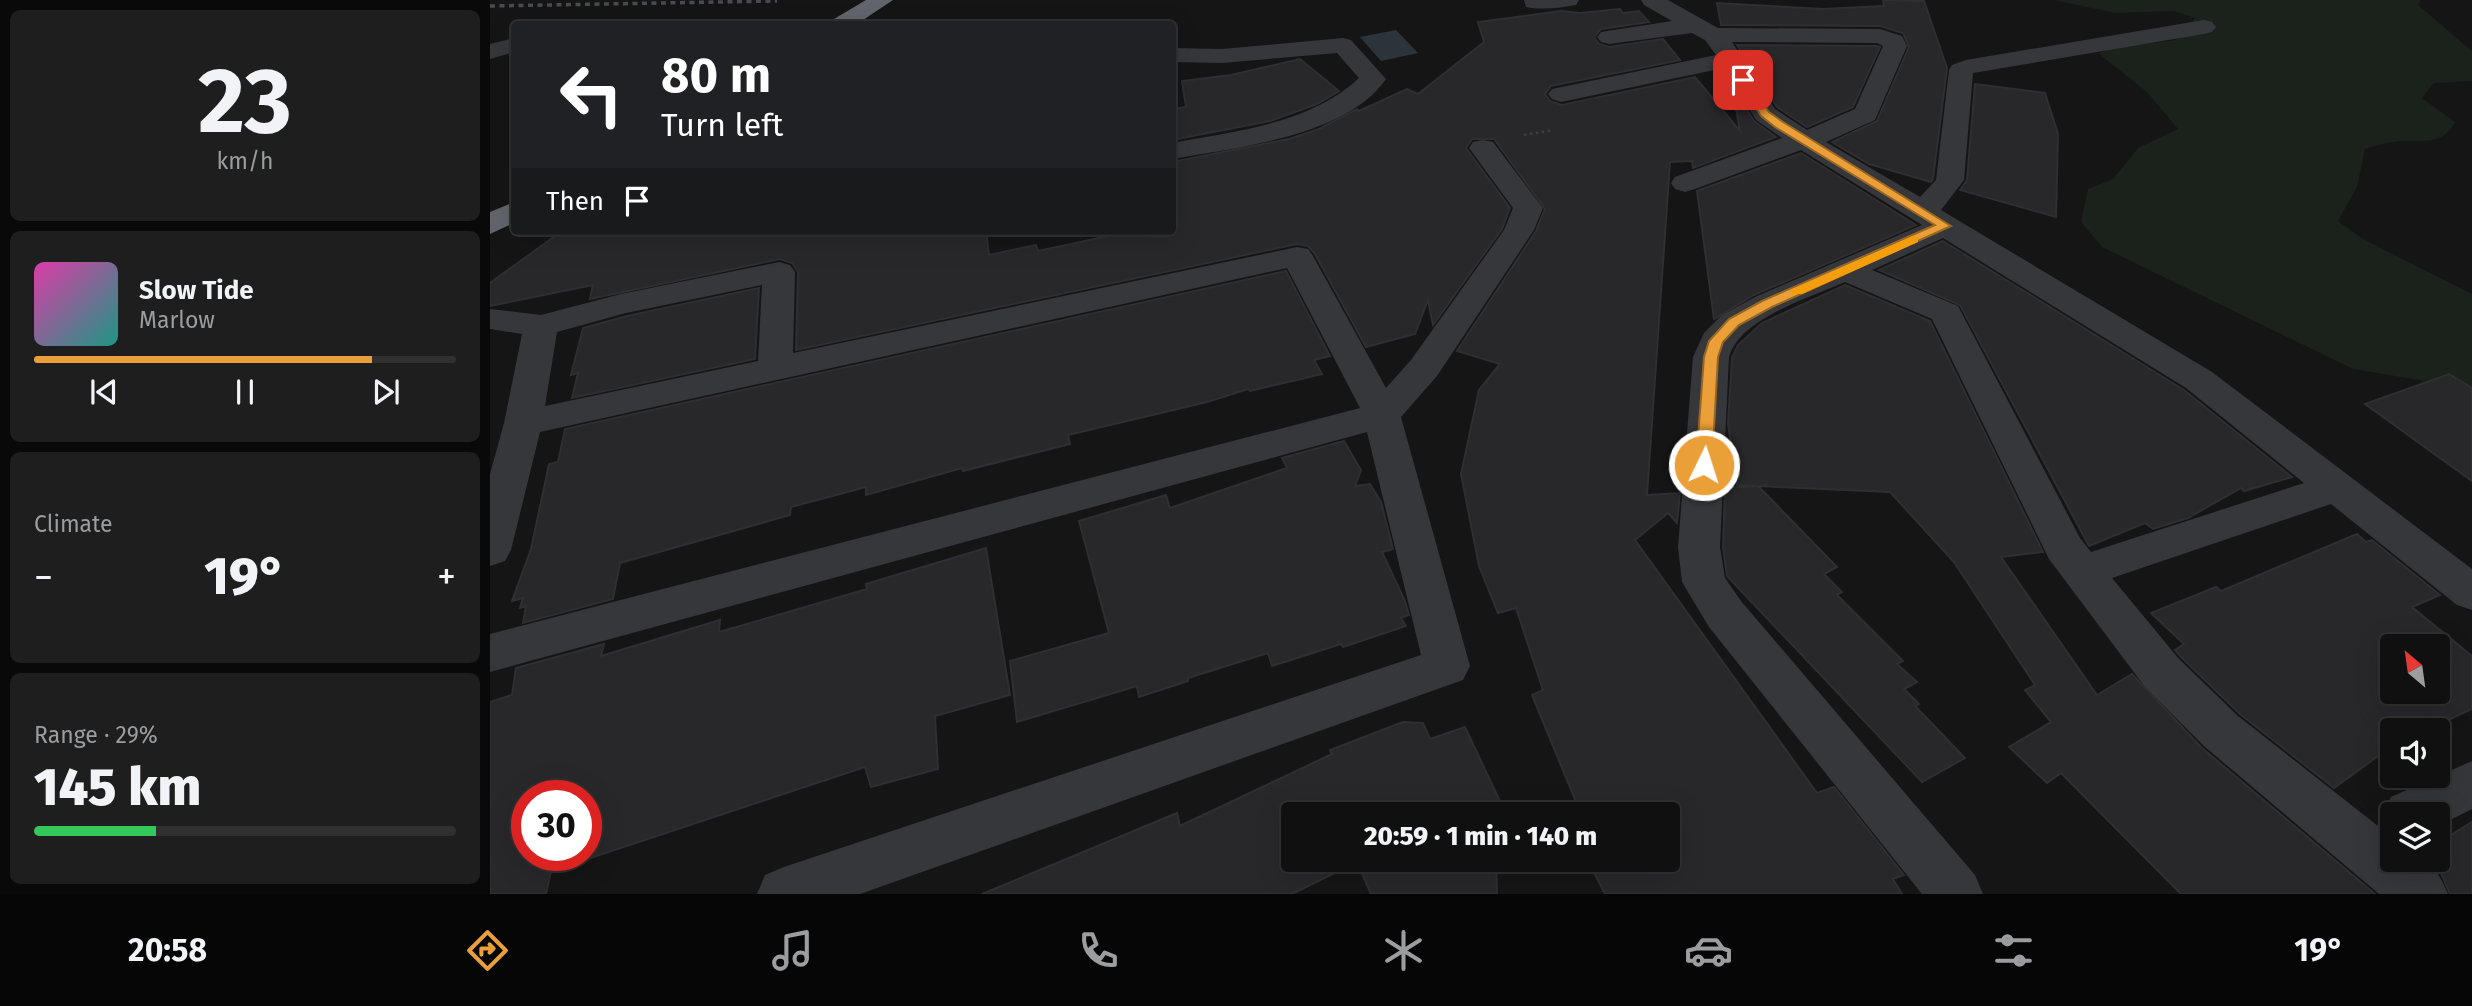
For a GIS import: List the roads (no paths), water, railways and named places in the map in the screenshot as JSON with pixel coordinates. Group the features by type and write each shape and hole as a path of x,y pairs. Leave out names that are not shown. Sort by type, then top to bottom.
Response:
{"highway":[{"path":"847,21 882,0"},
{"path":"490,225 511,213"}],"street":[{"path":"1534,2 1568,0"},
{"path":"1652,0 1713,40 1765,114 2199,380 2472,593"},
{"path":"1956,894 1734,625 1704,582 1699,547 1711,357 1716,341 1734,322 1844,270 1932,218 1935,201 1950,180 1961,70 2204,27"},
{"path":"1609,37 1713,40 1765,34 1880,36 1894,41 1895,46 1866,114 1842,127 1685,183"},
{"path":"1561,94 1713,40"},
{"path":"1176,55 1222,56 1343,45 1373,79 1355,97 1312,117 1254,135 1176,150"},
{"path":"490,52 511,46"},
{"path":"490,653 1382,415 1424,368 1519,230 1528,208 1483,148"},
{"path":"523,424 1297,256 1382,415 1447,666 784,894"},
{"path":"1844,270 1946,313 2043,512 2064,548 2162,673 2221,731 2373,831 2421,894"},
{"path":"490,320 541,326 621,304 779,272 775,368"},
{"path":"490,550 523,424 541,326"},
{"path":"2083,571 2337,487"},
{"path":"2434,802 2472,784"}],"railway":[{"path":"490,6 777,1"}]}
